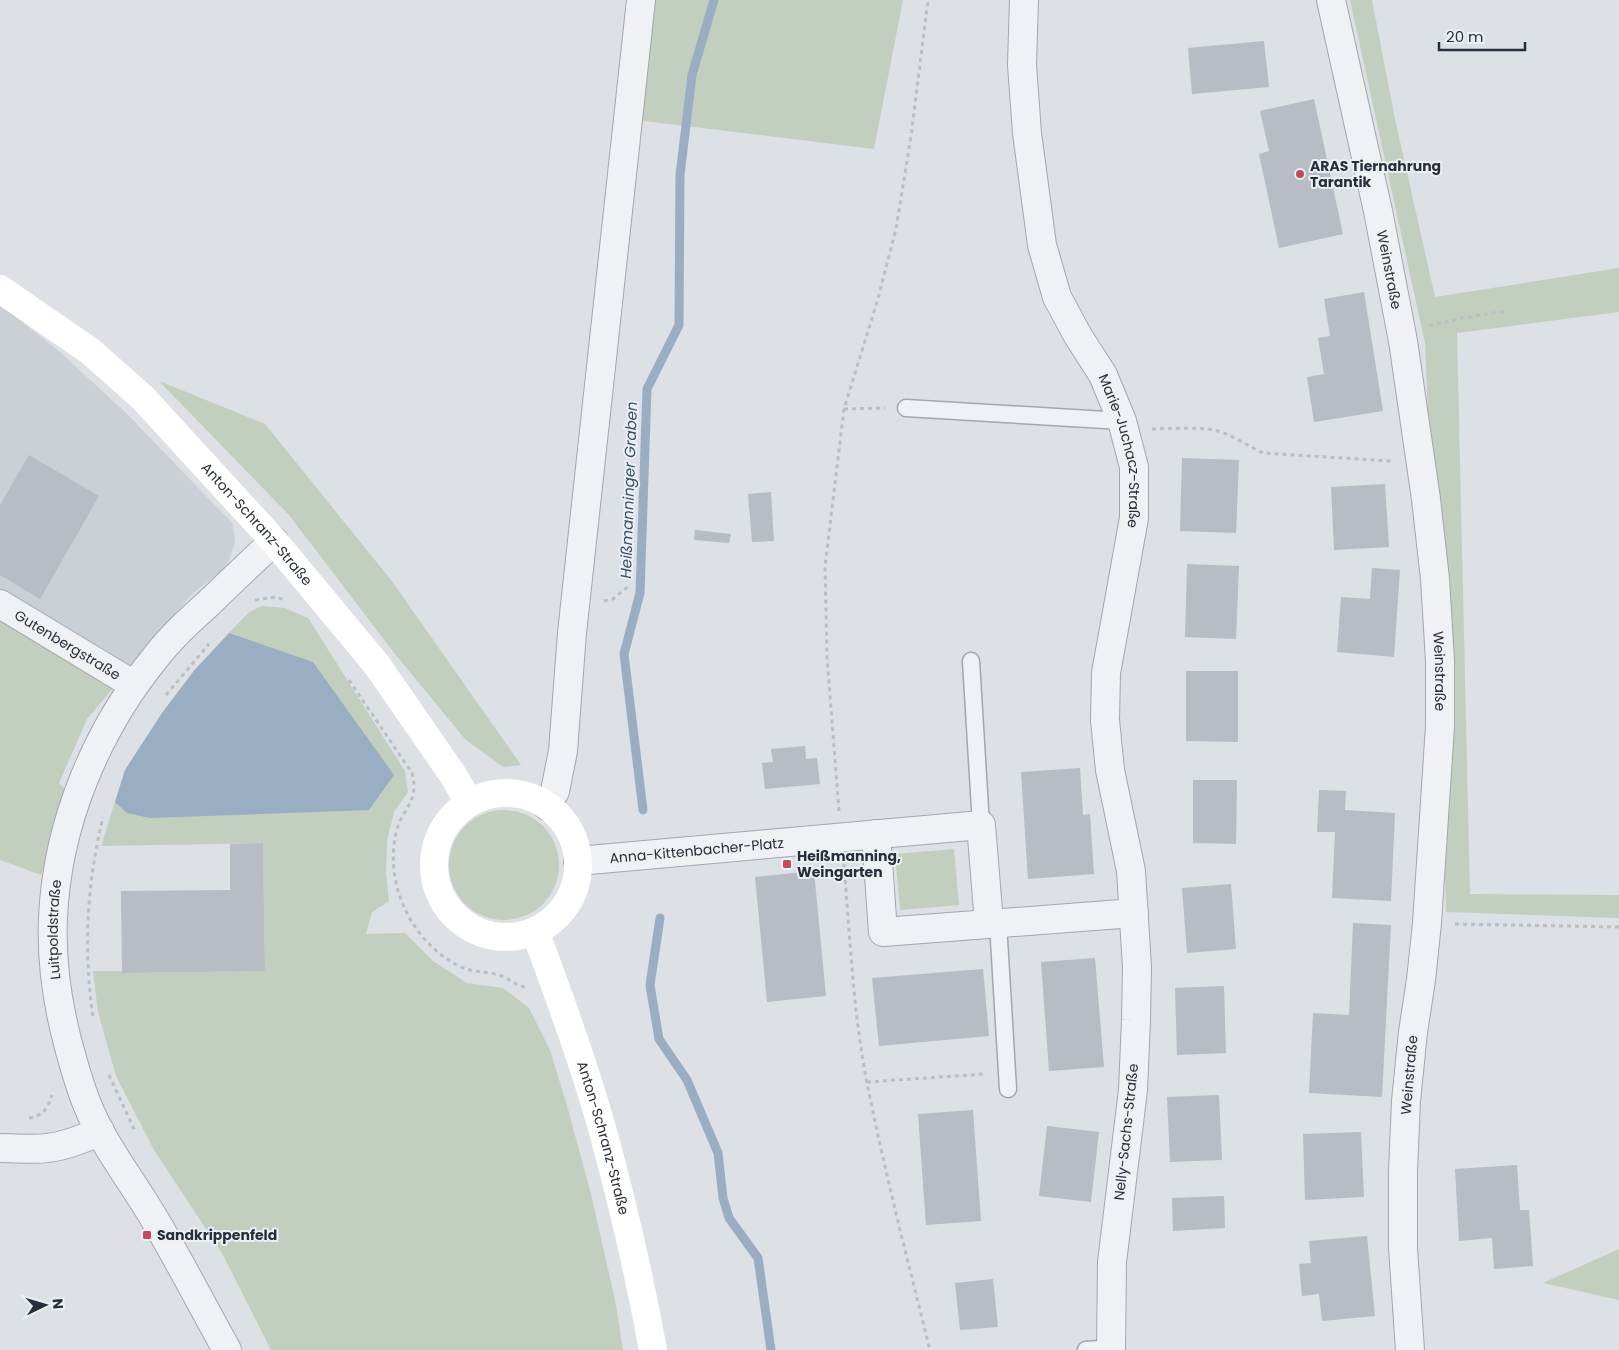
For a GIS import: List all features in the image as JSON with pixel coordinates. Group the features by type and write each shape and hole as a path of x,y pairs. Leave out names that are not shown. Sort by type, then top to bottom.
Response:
{"main road":[{"name":"Anton-Schranz-Straße","path":"0,289 90,351 143,398 274,541 377,664 453,775 469,802"},
{"path":"509,792 529,797 547,806 559,817 568,830 575,845 578,861 577,878 572,894 563,908 552,920 535,931 520,936 501,937 483,934 466,925 452,913 441,897 434,876 434,855 440,834 452,816 469,802 488,795 509,792"},
{"name":"Anton-Schranz-Straße","path":"535,931 587,1080 605,1138 639,1277 653,1350"}],"street":[{"path":"547,806 555,791 563,751 572,633 641,0"},
{"name":"Marie-Juchacz-Straße","path":"1024,0 1022,12 1022,65 1027,133 1042,246 1057,297 1078,336 1103,375 1123,425 1134,467 1134,518 1106,673 1105,720 1110,770 1131,871 1134,913"},
{"name":"Weinstraße","path":"1331,0 1378,211 1403,341 1434,579 1440,660 1440,726 1427,923 1406,1101 1403,1171 1403,1248 1410,1350"},
{"name":"Luitpoldstraße","path":"227,1350 156,1221 100,1131 87,1104 62,1023 54,954 53,918 63,847 78,792 94,754 113,719 134,685 156,656 180,630 274,541"},
{"name":"Gutenbergstraße","path":"0,604 134,685"},
{"path":"981,824 993,923"},
{"name":"Anna-Kittenbacher-Platz","path":"578,861 981,824"},
{"path":"876,834 883,932 1134,913"},
{"name":"Nelly-Sachs-Straße","path":"1103,1349 1133,1090 1137,967 1134,913"},
{"path":"0,1148 45,1148 58,1146 85,1138 100,1131"}],"lane":[{"path":"906,408 1123,425"},
{"path":"971,661 981,824"},
{"path":"993,923 1008,1089"}],"path":[{"path":"928,0 911,136 896,229 877,302 844,409 825,566 827,657 857,1015 867,1082 897,1221 930,1350"},
{"path":"1403,341 1424,327 1505,311"},
{"path":"844,409 906,408"},
{"path":"1123,425 1216,430 1263,452 1420,464"},
{"path":"251,603 257,599 267,597 276,597 290,601"},
{"path":"163,698 211,643"},
{"path":"346,675 412,773 415,786 414,796 399,823 394,850 394,864 400,897 406,914 416,929 444,956 459,966 471,971 503,976 515,985 524,988 549,968"},
{"path":"93,1017 88,968 88,901 97,843 105,809"},
{"path":"1427,923 1619,927"},
{"path":"107,1070 136,1132"},
{"path":"867,1082 1007,1072"}],"shaded area":[{"path":"0,304 61,353 127,414 233,524 235,541 229,561 220,572 192,594 114,687 0,620"}],"green space":[{"path":"641,0 903,0 874,149 628,119"},
{"path":"1350,0 1372,0 1395,119 1435,297 1619,268 1619,312 1457,333 1470,894 1619,895 1619,918 1446,912 1440,661 1425,343"},
{"path":"159,381 265,424 391,580 521,765 503,767 465,739 395,654 289,515"},
{"path":"262,606 285,608 308,618 405,771 408,792 394,812 387,841 386,873 389,901 372,912 366,934 405,933 433,961 467,983 503,988 529,1008 550,1050 591,1194 615,1300 623,1350 271,1350 222,1253 154,1150 116,1076 98,1012 93,971 121,971 122,973 265,971 263,843 101,846 125,770 162,713 194,670 249,612"},
{"path":"0,620 114,687 87,719 59,783 66,790 41,875 0,860"},
{"path":"504,810 525,814 543,826 555,844 559,865 555,886 543,904 525,916 504,920 483,916 465,904 453,886 449,865 453,844 465,826 483,814"},
{"path":"954,849 959,905 900,910 895,854"},
{"path":"1619,1249 1619,1300 1543,1283"}],"water":[{"path":"229,633 313,662 394,775 369,810 150,818 127,813 115,802 125,770 162,713 194,671"}],"building":[{"path":"1264,41 1269,87 1192,94 1188,48"},
{"path":"1314,99 1343,234 1279,248 1259,154 1269,151 1260,111"},
{"path":"1364,292 1383,411 1314,422 1307,377 1324,374 1318,338 1330,336 1324,299"},
{"path":"29,455 99,496 40,599 0,575 0,505"},
{"path":"1182,458 1239,460 1236,533 1180,531"},
{"path":"1385,484 1389,547 1334,550 1331,487"},
{"path":"771,492 774,541 752,542 748,494"},
{"path":"695,530 731,534 729,543 694,540"},
{"path":"1187,564 1239,566 1236,639 1185,637"},
{"path":"1372,568 1400,570 1394,657 1337,652 1341,597 1370,599"},
{"path":"1186,671 1238,671 1238,742 1186,741"},
{"path":"805,746 806,759 817,758 820,784 765,789 762,763 773,762 771,749"},
{"path":"1080,768 1083,815 1090,814 1094,874 1028,879 1021,772"},
{"path":"1193,780 1237,780 1236,844 1193,843"},
{"path":"1319,790 1346,791 1345,810 1395,813 1391,901 1332,898 1335,832 1317,832"},
{"path":"263,843 265,971 122,973 121,891 230,890 230,844"},
{"path":"814,871 826,996 767,1002 755,877"},
{"path":"1231,884 1236,949 1187,953 1182,888"},
{"path":"1353,923 1391,925 1382,1097 1309,1093 1313,1013 1349,1015"},
{"path":"1095,958 1104,1067 1049,1071 1041,962"},
{"path":"983,969 989,1036 879,1046 872,978"},
{"path":"1224,986 1226,1053 1177,1055 1175,988"},
{"path":"1219,1095 1222,1160 1170,1162 1167,1097"},
{"path":"973,1110 981,1221 926,1225 918,1114"},
{"path":"1047,1126 1099,1132 1091,1202 1039,1196"},
{"path":"1361,1132 1364,1197 1305,1200 1303,1134"},
{"path":"1517,1165 1520,1210 1529,1210 1533,1266 1494,1269 1492,1238 1459,1241 1455,1169"},
{"path":"1224,1196 1225,1228 1173,1231 1172,1198"},
{"path":"1367,1236 1375,1316 1322,1321 1319,1294 1302,1296 1299,1264 1311,1263 1309,1241"},
{"path":"993,1279 998,1327 960,1330 955,1283"}],"waterway":[{"name":"Heißmanninger Graben","path":"643,810 624,654 640,593 647,389 679,325 680,175 692,75 714,0"},
{"name":"Heißmanninger Graben","path":"660,918 650,985 659,1039 687,1080 718,1153 723,1198 729,1218 758,1258 771,1350"}],"place":[{"name":"ARAS Tiernahrung Tarantik","path":"1300,174"},
{"name":"Heißmanning, Weingarten","path":"787,864"},
{"name":"Sandkrippenfeld","path":"147,1235"}]}
